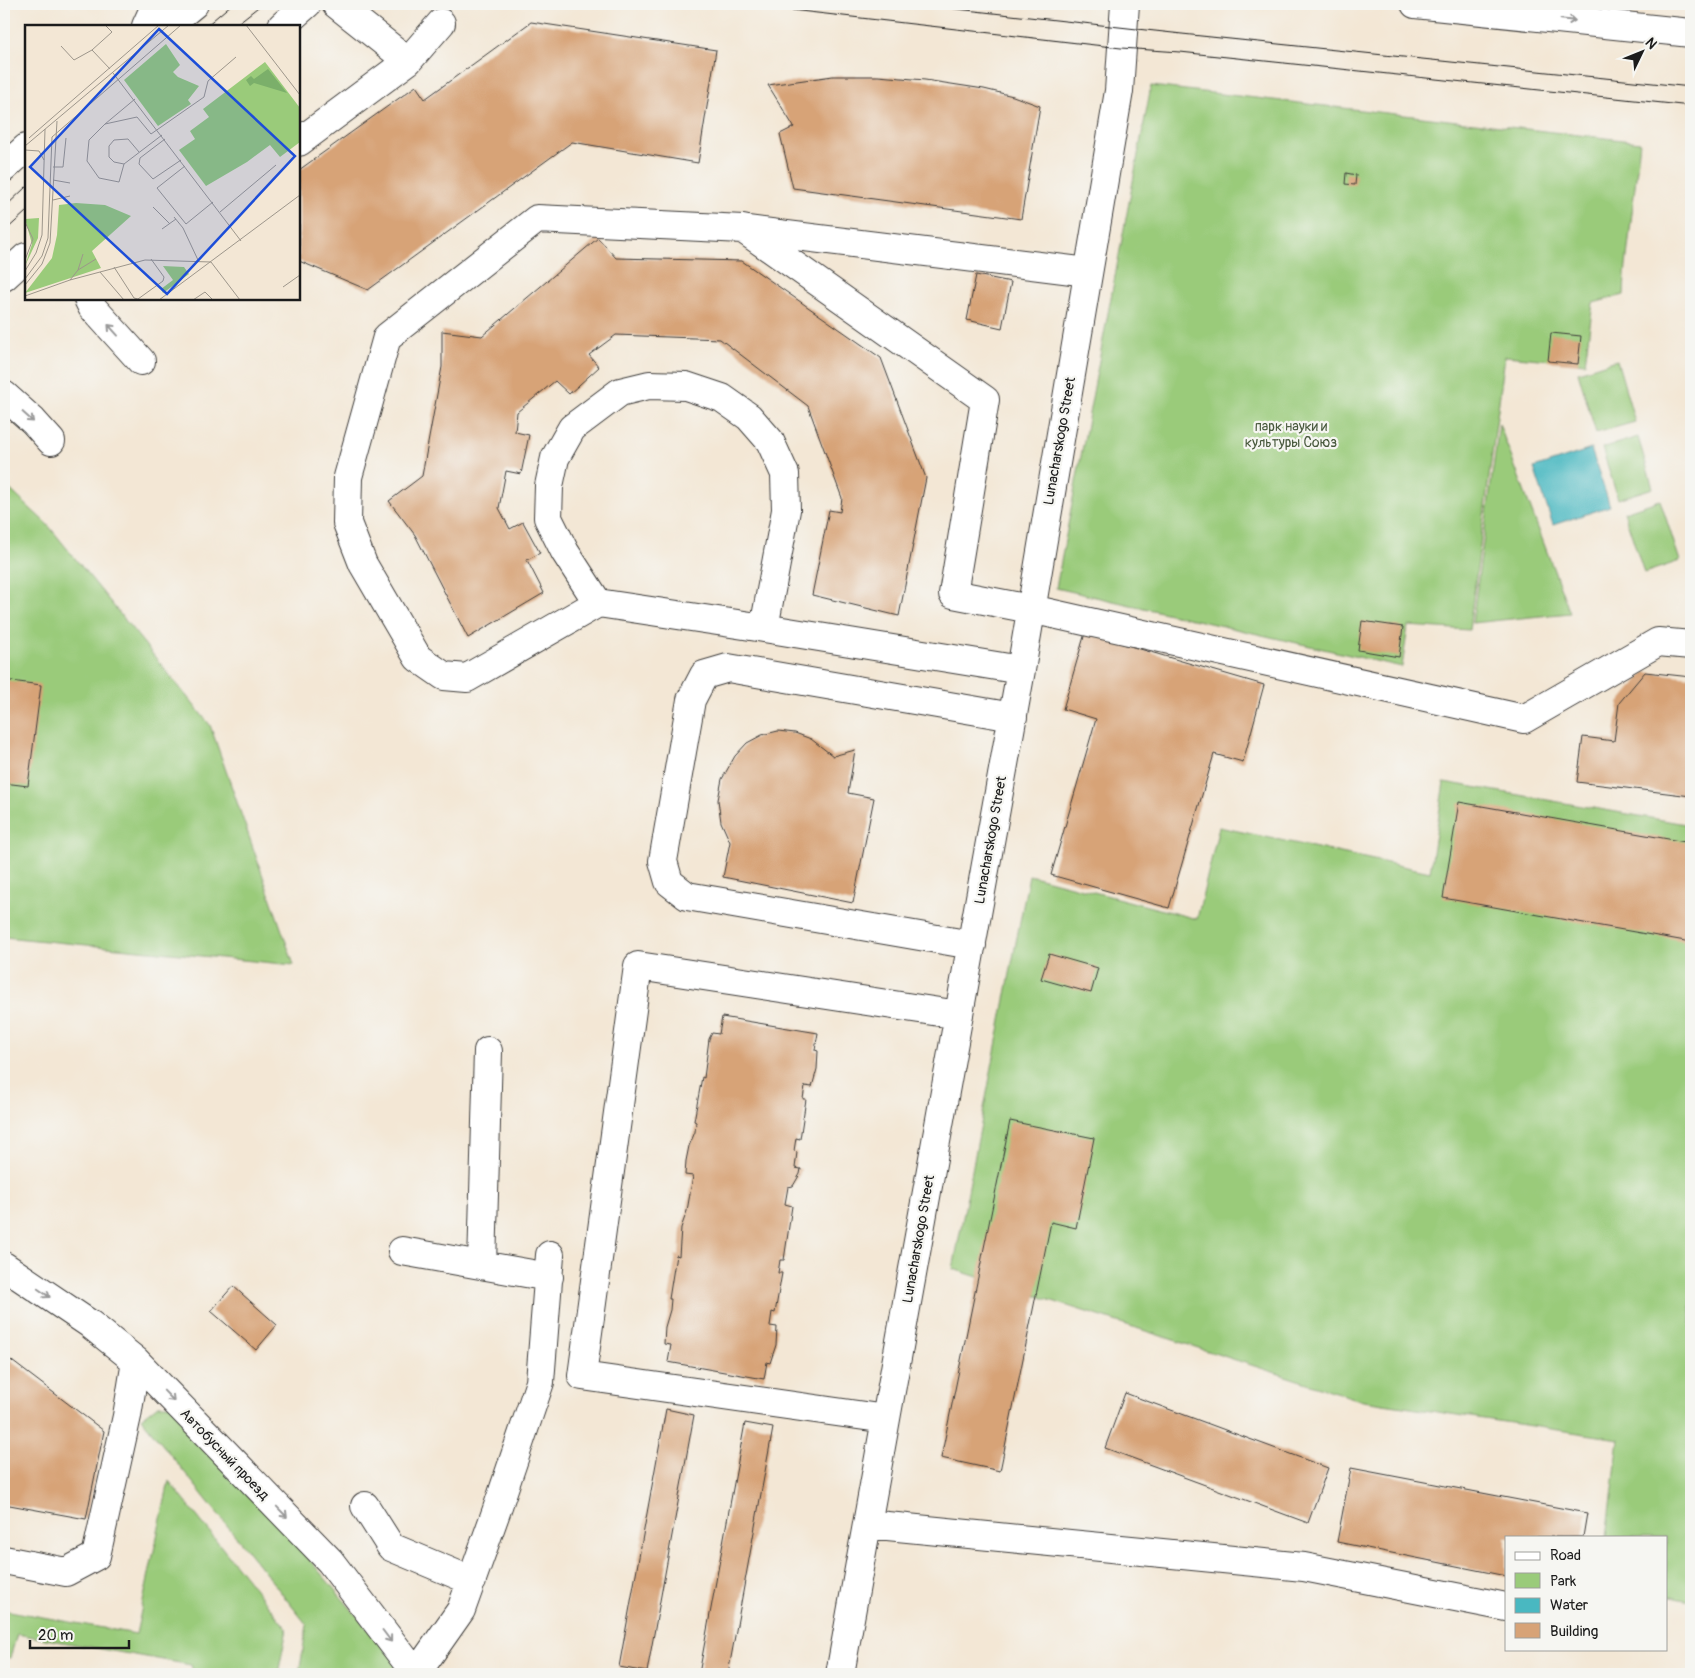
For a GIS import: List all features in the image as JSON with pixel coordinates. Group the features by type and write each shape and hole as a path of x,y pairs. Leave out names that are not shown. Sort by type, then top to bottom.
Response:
{"street":[{"path":"146,25 156,4"},
{"path":"168,25 194,4"},
{"path":"283,25 306,4"},
{"path":"336,4 408,61"},
{"name":"Lunacharskogo Street","path":"840,1674 1021,670 1119,91 1124,4"},
{"path":"1415,4 1691,32"},
{"path":"300,141 408,61 441,23"},
{"path":"4,168 25,149"},
{"path":"1021,670 598,603 467,678 444,676 418,658 364,564 347,523 348,477 387,337 537,219 743,229 1088,272"},
{"path":"743,229 985,400 953,594 1031,609 1524,719 1658,642 1691,645"},
{"path":"4,277 25,258"},
{"path":"89,300 141,361"},
{"path":"598,603 565,552 548,518 549,486 555,458 572,428 620,392 650,385 686,386 722,398 749,417 770,441 785,474 786,510 764,628"},
{"path":"4,395 51,440"},
{"path":"972,945 686,896 669,882 663,861 691,700 704,675 728,668 1013,717"},
{"path":"886,1419 582,1376 638,966 958,1015"},
{"path":"482,1265 488,1051"},
{"path":"402,1251 482,1265 550,1266 540,1382 461,1610 416,1674"},
{"name":"Автобусный проезд","path":"4,1266 90,1324 136,1361 330,1561 416,1674"},
{"path":"4,1560 66,1572 96,1556 127,1416 136,1361"},
{"path":"366,1506 391,1547 472,1581"},
{"path":"867,1524 1304,1567 1505,1607"}],"green space":[{"name":"парк науки и культуры Союз","path":"1151,86 1640,142 1624,295 1593,303 1585,363 1505,356 1469,630 1408,626 1402,667 1056,588"},
{"path":"1617,360 1635,422 1596,433 1578,372"},
{"path":"1499,424 1570,613 1472,623"},
{"path":"1638,437 1653,488 1618,499 1602,448"},
{"path":"4,484 48,525 210,725 294,965 4,937"},
{"path":"1660,500 1680,561 1644,573 1624,512"},
{"path":"1444,782 1691,825 1691,1601 1668,1596 1668,1536 1607,1536 1619,1439 1363,1401 953,1269 1029,875 1197,919 1219,827 1430,872"},
{"path":"158,1405 178,1405 398,1664 401,1674 299,1674 307,1625 141,1418"},
{"path":"169,1481 287,1629 278,1674 194,1674 191,1665 17,1634 10,1658 4,1657 4,1610 136,1634"}],"water":[{"path":"1591,449 1610,506 1553,525 1534,468"}],"building":[{"path":"531,22 716,50 698,163 572,142 368,290 300,261 300,169 416,86 425,99"},
{"path":"833,76 878,76 925,80 984,89 1013,96 1040,106 1021,219 793,188 780,134 794,127 768,85"},
{"path":"1346,173 1356,175 1355,185 1345,184"},
{"path":"598,238 616,258 742,261 881,358 926,478 899,616 812,595 829,510 840,512 842,498 808,406 720,339 616,335 589,355 599,367 569,394 555,381 517,412 515,432 529,435 521,474 506,471 499,508 510,529 523,522 540,553 527,560 544,593 468,638 415,535 389,501 422,476 442,367 442,331 482,336"},
{"path":"976,275 1011,282 1002,328 967,320"},
{"path":"1551,333 1581,336 1578,364 1548,361"},
{"path":"1362,621 1403,627 1399,657 1358,650"},
{"path":"1085,633 1264,685 1243,762 1214,754 1169,908 1051,875 1096,719 1063,709"},
{"path":"1645,672 1691,677 1691,796 1577,782 1583,737 1614,741 1619,703"},
{"path":"4,680 41,685 28,786 4,783"},
{"path":"778,731 795,733 811,739 833,756 855,750 848,793 874,798 853,903 723,877 730,842 721,822 718,800 722,779 735,756 747,743 762,735"},
{"path":"1459,802 1691,843 1691,942 1443,898"},
{"path":"1049,954 1098,968 1091,993 1041,979"},
{"path":"722,1017 818,1033 815,1050 818,1051 817,1069 812,1087 805,1086 803,1099 806,1099 800,1139 796,1138 794,1151 797,1152 795,1168 801,1169 793,1186 788,1187 785,1204 792,1206 784,1260 780,1260 778,1273 782,1273 775,1313 772,1312 770,1326 777,1327 776,1345 770,1363 767,1362 764,1379 668,1362 671,1345 664,1344 676,1255 679,1256 681,1228 687,1211 693,1176 685,1175 686,1161 689,1146 695,1132 696,1122 694,1121 702,1077 704,1078 709,1039 712,1033 719,1034"},
{"path":"1010,1121 1094,1138 1076,1228 1051,1222 1000,1471 941,1458"},
{"path":"233,1286 277,1325 256,1350 211,1311"},
{"path":"4,1355 104,1431 86,1519 4,1504"},
{"path":"1125,1393 1328,1468 1308,1523 1105,1448"},
{"path":"666,1409 694,1415 647,1672 619,1667"},
{"path":"745,1423 773,1428 728,1674 699,1674"},
{"path":"1351,1468 1587,1513 1583,1536 1505,1536 1505,1576 1337,1542"}],"tram line":[{"path":"207,25 232,4"},
{"path":"235,25 262,4"},
{"path":"739,4 1121,48 1180,52 1691,106"},
{"path":"912,4 1691,87"},
{"path":"4,208 25,188"},
{"path":"4,232 25,213"}]}
